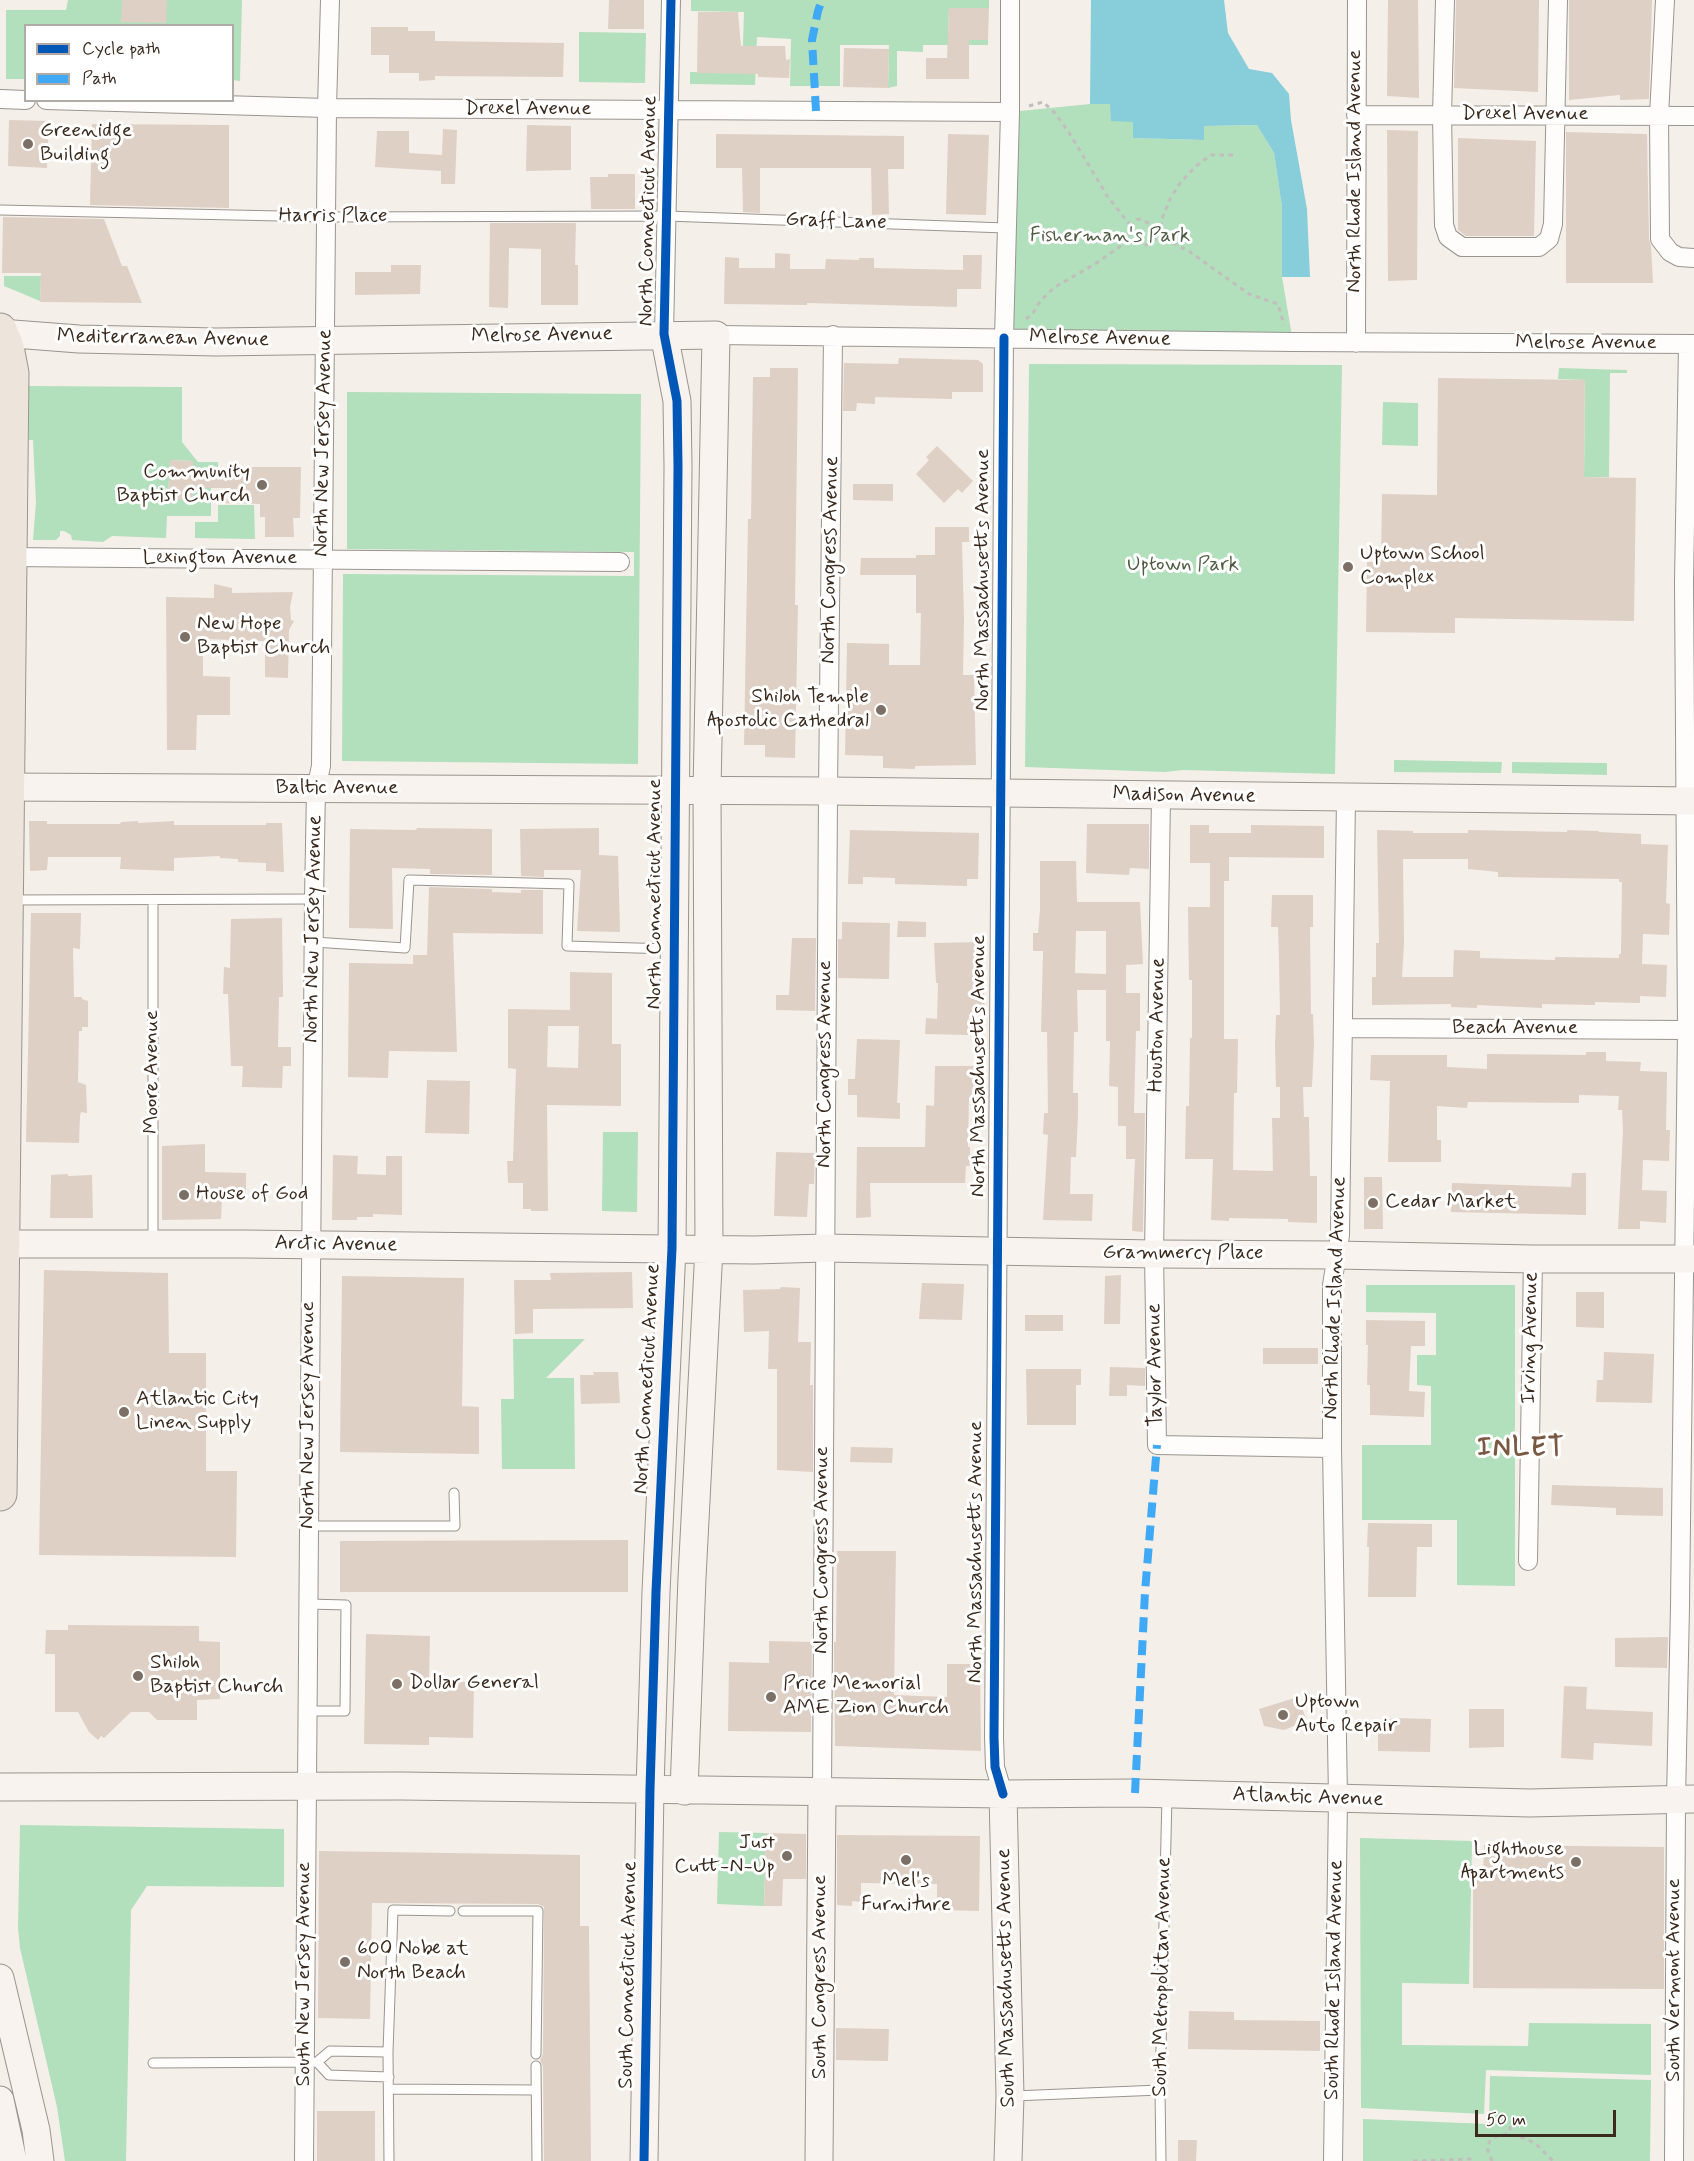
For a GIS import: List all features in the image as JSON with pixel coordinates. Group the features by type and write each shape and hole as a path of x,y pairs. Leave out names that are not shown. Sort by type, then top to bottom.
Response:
{"highway":[{"path":"0,1494 6,900 4,557 12,373 1,332"}],"street":[{"name":"North New Jersey Avenue","path":"307,1786 314,899 316,789 321,766 330,0"},
{"name":"North Connecticut Avenue","path":"650,1789 656,1592 672,1248 677,401 664,334 672,0"},
{"name":"North Massachusetts Avenue","path":"1003,1794 995,1767 993,1737 1004,338 1010,112 1010,0"},
{"name":"North Rhode Island Avenue","path":"1356,343 1357,0"},
{"path":"1445,0 1442,115 1444,225 1448,237 1462,247 1539,247 1550,239 1553,224 1558,0"},
{"path":"1665,0 1659,116 1660,239 1670,252 1679,257 1694,258"},
{"path":"0,99 24,100"},
{"name":"Drexel Avenue","path":"116,102 327,108 1010,112"},
{"name":"Drexel Avenue","path":"1356,115 1694,116"},
{"name":"Mediterranean Avenue","path":"1,332 79,339 216,342 325,340"},
{"name":"Melrose Avenue","path":"325,340 664,334 1356,343 1691,344"},
{"path":"684,1791 692,1578 709,1248 707,791 716,335"},
{"name":"North Congress Avenue","path":"822,1792 833,335"},
{"name":"South Vermont Avenue","path":"1674,2161 1685,1800 1680,1617 1689,1259 1690,1093 1687,1030 1691,344"},
{"name":"Lexington Avenue","path":"4,557 620,562"},
{"name":"Baltic Avenue","path":"4,787 674,792"},
{"name":"Madison Avenue","path":"674,792 828,791 1689,801"},
{"name":"Houston Avenue","path":"1154,1254 1161,796"},
{"name":"North Rhode Island Avenue","path":"1338,1798 1332,1448 1332,1285 1340,1235 1346,797"},
{"name":"Beach Avenue","path":"1343,1028 1687,1030"},
{"name":"Arctic Avenue","path":"1,1244 153,1243 672,1248"},
{"name":"Grammercy Place","path":"672,1248 1689,1259"},
{"name":"Taylor Avenue","path":"1154,1254 1157,1445 1332,1448"},
{"name":"Irving Avenue","path":"1528,1561 1533,1259"},
{"name":"Atlantic Avenue","path":"0,1787 307,1786 1167,1794 1530,1803 1685,1800"},
{"name":"South New Jersey Avenue","path":"304,2161 311,2062 307,1786"},
{"name":"South Connecticut Avenue","path":"644,2161 650,1789"},
{"name":"South Congress Avenue","path":"819,2161 822,1792"},
{"name":"South Massachusetts Avenue","path":"1003,1794 1010,2096 1008,2161"},
{"name":"South Rhode Island Avenue","path":"1334,2161 1338,1798"},
{"path":"0,1978 36,2130 40,2161"},
{"path":"0,2100 13,2161"}],"lane":[{"name":"Harris Place","path":"0,210 327,217 666,216"},
{"name":"Graff Lane","path":"666,216 1006,228"},
{"path":"314,942 405,948 409,880 569,884 567,946 674,949"},
{"path":"6,900 314,899"},
{"name":"Moore Avenue","path":"153,900 153,1243"},
{"path":"309,1526 455,1526 454,1493"},
{"path":"308,1604 346,1605 345,1711 308,1711"},
{"name":"South Metropolitan Avenue","path":"1161,2161 1160,2090 1167,1794"},
{"path":"390,2161 388,2052 393,1910 450,1911"},
{"path":"463,1911 538,1911 536,2054"},
{"path":"153,2063 311,2062 330,2051 388,2052"},
{"path":"311,2062 329,2075 389,2077"},
{"path":"536,2066 537,2161"},
{"path":"389,2089 535,2090"},
{"path":"1010,2096 1160,2090"}],"path":[{"path":"1010,112 1043,102 1054,112 1108,197 1131,226"},
{"path":"1160,236 1162,219 1180,183 1196,166 1211,155 1233,155"},
{"path":"1004,338 1033,314 1040,301 1055,287 1095,264 1128,241 1131,226 1138,219 1149,223 1160,236 1190,252 1249,294 1278,304 1282,321 1293,342"},
{"path":"1128,241 1146,245 1160,236"},
{"path":"1510,2126 1510,2135"},
{"path":"1492,2161 1487,2148 1490,2141 1497,2136 1510,2135 1527,2139 1537,2145 1553,2161"},
{"path":"1413,2161 1470,2159 1470,2161"}],"green space":[{"path":"68,0 242,0 240,81 234,80 234,24 24,24 24,79 6,79 6,10 66,10"},
{"path":"691,0 989,0 989,8 949,8 948,39 988,40 988,45 923,45 923,52 897,51 897,86 888,88 889,45 840,45 840,86 790,86 791,39 757,37 755,85 690,84 690,72 742,73 744,12 691,11"},
{"path":"579,32 646,33 645,83 579,82"},
{"name":"Fisherman's Park","path":"1110,104 1133,122 1133,138 1203,140 1204,126 1257,125 1274,153 1282,207 1282,277 1293,342 1004,338 1010,112"},
{"path":"4,276 41,276 40,301 4,286"},
{"name":"Uptown Park","path":"1029,364 1342,365 1335,774 1183,770 1165,772 1025,767"},
{"path":"1559,368 1627,370 1627,373 1610,373 1609,477 1584,477 1585,380 1558,379"},
{"path":"29,386 182,387 182,442 198,462 218,462 218,478 204,478 204,469 193,469 193,461 170,460 168,498 193,488 211,488 211,516 167,516 166,538 112,536 103,542 72,540 71,535 60,531 60,536 56,540 33,540 36,503 33,440 29,440"},
{"path":"347,392 641,394 638,764 342,761 343,574 634,576 634,552 347,549"},
{"path":"1383,402 1418,403 1418,446 1382,445"},
{"path":"218,505 254,505 255,539 195,538 195,522 218,522"},
{"path":"1394,760 1502,762 1501,773 1394,772"},
{"path":"1512,762 1607,763 1607,775 1512,773"},
{"path":"603,1132 638,1132 637,1212 602,1211"},
{"path":"1366,1285 1515,1285 1515,1586 1457,1585 1457,1520 1362,1520 1362,1445 1431,1445 1431,1386 1417,1385 1417,1355 1436,1355 1436,1313 1366,1312"},
{"path":"513,1339 585,1339 546,1378 574,1378 575,1469 502,1469 501,1399 514,1399"},
{"path":"20,1825 284,1829 284,1887 147,1886 131,1910 126,2161 65,2161 57,2107 20,1948 18,1928"},
{"path":"719,1832 766,1833 764,1906 717,1904"},
{"path":"1360,1838 1472,1841 1469,1984 1402,1983 1402,2045 1528,2046 1529,2023 1651,2024 1651,2075 1486,2070 1484,2114 1361,2108"},
{"path":"1490,2076 1651,2080 1650,2161 1363,2161 1363,2119 1489,2124"}],"water":[{"path":"1091,0 1224,0 1228,33 1249,69 1272,73 1289,94 1291,120 1307,209 1310,277 1282,277 1282,207 1274,153 1257,125 1204,126 1204,140 1133,138 1133,122 1111,121 1110,104 1090,104"}],"building":[{"path":"122,0 167,0 166,23 121,22"},
{"path":"609,0 644,0 644,29 608,29"},
{"path":"1388,0 1418,0 1419,98 1387,96"},
{"path":"1456,0 1539,0 1538,92 1454,88"},
{"path":"1569,0 1652,0 1649,99 1620,100 1620,95 1569,100"},
{"path":"949,8 989,8 988,40 969,40 969,79 926,79 926,58 947,58"},
{"path":"698,12 738,12 741,46 785,46 786,60 790,59 789,78 758,77 758,74 697,73"},
{"path":"371,27 408,27 408,31 435,31 435,41 564,43 563,77 435,76 435,80 419,81 419,73 389,73 389,55 371,55"},
{"path":"844,48 889,49 888,88 843,87"},
{"name":"Greenidge Building","path":"9,120 49,121 47,168 8,166"},
{"path":"92,124 229,125 229,208 90,205"},
{"path":"527,125 571,126 571,170 526,171"},
{"path":"443,129 457,130 455,184 441,184 441,171 375,167 377,131 409,131 409,153 442,155"},
{"path":"1387,130 1418,131 1417,280 1388,281"},
{"path":"1566,132 1647,134 1649,239 1653,283 1566,283"},
{"path":"716,134 904,136 904,169 888,169 889,214 872,215 871,168 760,168 760,213 743,212 742,168 716,168"},
{"path":"948,134 989,135 986,215 946,214"},
{"path":"1458,138 1536,141 1534,236 1466,236 1458,230"},
{"path":"608,174 635,174 635,209 591,209 590,177 608,177"},
{"path":"3,217 104,219 122,266 127,266 142,303 40,302 41,273 2,273"},
{"path":"490,223 576,223 575,265 578,265 578,305 541,305 541,249 509,248 508,308 489,307"},
{"path":"775,253 790,254 790,269 825,269 826,259 874,258 874,268 963,270 963,255 982,255 981,289 957,289 957,307 807,303 807,305 724,304 725,257 739,258 739,268 775,268"},
{"path":"391,265 421,265 420,294 355,295 355,272 391,272"},
{"path":"899,358 978,360 983,364 983,392 952,392 952,399 875,397 875,404 857,403 856,411 843,411 844,363 898,364"},
{"path":"770,368 798,368 795,605 798,605 795,758 765,757 765,745 744,745 753,377 770,377"},
{"name":"Uptown School Complex","path":"1438,378 1585,380 1584,477 1636,478 1634,621 1455,618 1455,633 1366,632 1367,562 1381,562 1382,494 1437,495"},
{"path":"937,446 973,481 962,493 958,489 944,503 916,474 929,460 926,457"},
{"path":"170,460 193,461 193,473 224,473 224,467 301,467 300,518 293,518 294,537 265,537 265,517 260,517 260,504 223,503 224,488 193,488 193,500 168,499"},
{"path":"853,484 893,484 893,501 853,500"},
{"path":"935,527 969,527 969,542 962,542 963,675 974,675 976,765 915,766 915,769 883,768 883,756 845,755 847,643 889,644 889,665 920,665 921,613 916,613 916,575 860,575 861,558 916,558 916,555 935,555"},
{"path":"214,584 232,588 232,593 293,592 290,607 291,620 294,621 289,630 288,678 265,677 265,641 203,639 203,676 230,677 230,715 197,715 196,750 167,750 166,597 214,598"},
{"path":"29,821 47,821 47,824 120,824 121,822 138,821 138,823 174,821 174,825 282,823 284,872 266,871 266,863 238,862 238,859 220,858 220,856 174,858 174,871 120,869 121,857 48,857 47,870 30,871"},
{"path":"1087,824 1149,824 1149,869 1130,868 1129,875 1086,873"},
{"path":"1190,825 1209,825 1209,833 1251,833 1251,825 1324,826 1324,858 1229,857 1229,881 1224,881 1224,1039 1238,1039 1237,1093 1234,1093 1233,1170 1273,1171 1272,1118 1280,1118 1280,1087 1276,1087 1275,1046 1276,1015 1280,1015 1278,927 1271,927 1272,895 1313,895 1313,927 1310,927 1311,1014 1313,1014 1314,1043 1312,1087 1303,1087 1304,1117 1309,1117 1310,1176 1317,1176 1317,1223 1288,1222 1288,1219 1211,1220 1213,1159 1185,1159 1186,1106 1189,1106 1190,1038 1192,1038 1188,907 1210,907 1210,863 1190,863"},
{"path":"417,828 492,829 492,875 430,874 430,869 392,868 393,929 349,928 350,829 416,830"},
{"path":"599,828 599,855 618,856 620,932 577,931 581,870 544,870 544,877 521,876 520,829"},
{"path":"850,830 979,833 978,879 967,879 967,886 895,884 895,878 863,877 863,884 848,884"},
{"path":"1377,830 1413,831 1413,833 1468,833 1468,830 1599,831 1641,834 1641,844 1668,845 1666,903 1670,904 1669,935 1643,934 1642,964 1667,965 1666,997 1640,996 1640,1003 1542,1004 1542,1008 1477,1005 1477,1008 1451,1007 1451,1004 1372,1005 1372,977 1376,977 1376,943 1379,943","holes":["1403,859 1468,859 1468,869 1498,872 1498,877 1619,879 1619,882 1622,882 1621,954 1619,958 1555,957 1555,960 1480,958 1480,951 1454,950 1453,977 1402,977"]},
{"path":"1040,861 1076,861 1077,902 1140,902 1143,964 1126,965 1126,993 1140,993 1140,1031 1136,1031 1134,1113 1145,1113 1143,1232 1132,1231 1135,1159 1126,1159 1126,1126 1118,1126 1118,1087 1109,1086 1110,1041 1106,1041 1106,990 1077,990 1078,1032 1074,1032 1073,1093 1078,1093 1078,1115 1076,1157 1071,1157 1070,1194 1093,1194 1092,1221 1043,1220 1048,1135 1043,1134 1044,1113 1048,1113 1047,1032 1041,1032 1043,951 1033,951 1033,933 1038,933","holes":["1076,931 1106,931 1106,974 1075,973"]},
{"path":"429,887 492,889 492,892 521,893 521,890 543,890 543,934 453,933 457,1052 389,1051 388,1078 348,1077 349,963 413,964 413,955 427,955"},
{"path":"31,913 81,913 80,949 73,948 74,997 82,997 88,1001 88,1027 82,1027 82,1031 79,1031 78,1082 86,1085 87,1113 81,1112 79,1143 26,1142"},
{"path":"282,918 283,997 279,997 278,1047 291,1047 291,1066 283,1066 282,1088 242,1087 243,1066 231,1066 228,994 223,994 224,967 230,968 231,919"},
{"path":"898,921 926,922 926,937 897,937"},
{"path":"842,922 890,923 889,979 838,978 838,939 842,939"},
{"path":"792,938 816,938 815,1011 776,1010 776,995 789,995"},
{"path":"981,942 985,1014 969,1014 968,1035 925,1034 926,1018 937,1019 938,983 936,983 934,943"},
{"path":"570,972 612,973 612,1044 621,1044 621,1106 547,1105 548,1211 531,1211 531,1209 523,1209 523,1183 508,1183 507,1161 513,1161 516,1069 508,1068 508,1009 570,1010","holes":["548,1026 579,1026 578,1068 547,1067"]},
{"path":"857,1039 900,1040 897,1103 900,1103 900,1119 857,1117 857,1095 848,1095 848,1079 855,1079"},
{"path":"1586,1052 1606,1052 1606,1061 1641,1062 1640,1071 1667,1072 1666,1130 1670,1130 1669,1161 1643,1160 1642,1190 1667,1191 1666,1223 1640,1221 1640,1229 1618,1229 1623,1131 1622,1110 1618,1110 1619,1096 1579,1095 1579,1103 1468,1102 1467,1108 1437,1106 1437,1140 1441,1140 1441,1162 1388,1162 1390,1081 1370,1080 1371,1055 1447,1055 1447,1067 1487,1069 1487,1054 1586,1055"},
{"path":"935,1066 976,1066 976,1098 969,1098 970,1166 966,1166 965,1183 870,1183 871,1217 856,1218 857,1147 925,1147 926,1105 934,1106"},
{"path":"427,1080 470,1081 469,1134 425,1133"},
{"name":"House of God","path":"205,1144 205,1172 246,1173 246,1198 222,1197 221,1219 162,1220 162,1146"},
{"path":"776,1152 815,1153 814,1184 809,1184 807,1217 774,1216"},
{"path":"333,1155 358,1156 357,1174 386,1175 386,1156 402,1156 402,1215 373,1214 373,1217 357,1217 357,1220 332,1220"},
{"path":"1572,1173 1586,1173 1586,1215 1451,1212 1452,1183 1571,1187"},
{"path":"68,1174 68,1176 92,1175 93,1218 50,1218 51,1175"},
{"name":"Cedar Market","path":"1364,1177 1382,1177 1383,1229 1364,1229"},
{"name":"Atlantic City Linen Supply","path":"44,1270 168,1273 169,1353 206,1353 206,1471 237,1471 236,1557 39,1555"},
{"path":"632,1272 633,1308 533,1309 533,1333 515,1334 514,1280 551,1280 550,1273"},
{"path":"1121,1275 1120,1324 1104,1324 1105,1276"},
{"path":"342,1276 464,1278 462,1406 479,1407 479,1454 340,1452"},
{"path":"922,1283 964,1284 962,1320 919,1319"},
{"path":"781,1287 800,1288 798,1342 811,1342 813,1472 777,1470 777,1369 768,1369 769,1331 744,1332 743,1290 780,1289"},
{"path":"1576,1292 1604,1292 1604,1328 1576,1327"},
{"path":"1025,1315 1063,1315 1063,1331 1025,1331"},
{"path":"1366,1320 1425,1321 1425,1346 1411,1346 1409,1391 1425,1392 1424,1417 1370,1415"},
{"path":"1263,1348 1318,1348 1318,1364 1263,1364"},
{"path":"1604,1352 1654,1354 1652,1403 1596,1402 1597,1380 1603,1380"},
{"path":"1110,1367 1145,1368 1145,1386 1127,1385 1127,1396 1109,1396"},
{"path":"1026,1369 1081,1369 1081,1385 1076,1385 1076,1425 1027,1425"},
{"path":"593,1372 618,1372 620,1403 581,1404 580,1375 594,1375"},
{"path":"851,1447 893,1448 892,1463 850,1462"},
{"path":"1552,1485 1663,1488 1663,1516 1616,1515 1616,1508 1551,1505"},
{"path":"1368,1523 1432,1524 1432,1547 1417,1547 1416,1597 1368,1597"},
{"path":"628,1540 628,1592 340,1592 340,1541"},
{"path":"837,1551 896,1551 894,1695 947,1697 947,1664 980,1664 981,1751 835,1746 834,1642 836,1642"},
{"name":"Shiloh Baptist Church","path":"68,1625 199,1626 199,1641 220,1642 220,1699 197,1700 197,1720 157,1720 149,1712 131,1712 104,1738 101,1736 98,1740 89,1732 78,1712 55,1712 55,1654 45,1654 46,1630 68,1630"},
{"name":"Dollar General","path":"366,1634 430,1636 429,1681 474,1682 473,1738 429,1737 429,1745 364,1744"},
{"path":"1668,1637 1667,1668 1615,1667 1615,1638"},
{"name":"Price Memorial AME Zion Church","path":"769,1641 812,1642 811,1732 728,1731 729,1662 769,1663"},
{"path":"1564,1686 1587,1687 1586,1709 1653,1712 1652,1746 1594,1743 1593,1760 1561,1758"},
{"name":"Uptown Auto Repair","path":"1298,1697 1307,1721 1284,1730 1264,1726 1259,1709"},
{"path":"1469,1709 1504,1709 1504,1747 1469,1748"},
{"path":"1393,1718 1431,1719 1430,1752 1378,1751 1378,1723"},
{"name":"Just Cutt-N-Up","path":"766,1833 806,1834 806,1879 783,1879 782,1906 764,1906"},
{"name":"Mel's Furniture","path":"837,1835 980,1836 979,1911 937,1910 937,1884 861,1883 861,1902 852,1901 852,1906 837,1905"},
{"path":"1484,1845 1664,1847 1664,1989 1473,1988 1473,1877 1483,1877"},
{"name":"600 Nobe at North Beach","path":"319,1851 580,1855 580,1926 589,1926 591,2161 544,2161 543,2066 540,2060 543,2054 544,1907 538,1904 372,1903 370,2019 318,2018"},
{"path":"1189,2011 1234,2012 1234,2020 1320,2021 1320,2051 1188,2049"},
{"path":"836,2028 889,2029 888,2061 836,2060"},
{"path":"317,2111 375,2111 375,2161 317,2161"},
{"path":"1178,2140 1197,2140 1196,2161 1178,2161"}],"marked path":[{"path":"816,111 812,40 822,0"},
{"path":"1135,1793 1145,1592 1157,1445"}],"cycle path":[{"path":"644,2161 650,1789 656,1592 672,1248 678,466 677,401 664,334 671,0"},
{"path":"1003,1794 995,1767 994,1737 1004,338"}],"place":[{"name":"Greenidge Building","path":"28,144"},
{"name":"Community Baptist Church","path":"262,485"},
{"name":"Uptown School Complex","path":"1348,567"},
{"name":"New Hope Baptist Church","path":"185,637"},
{"name":"Shiloh Temple Apostolic Cathedral","path":"881,710"},
{"name":"House of God","path":"184,1195"},
{"name":"Cedar Market","path":"1373,1203"},
{"name":"Atlantic City Linen Supply","path":"124,1412"},
{"name":"Shiloh Baptist Church","path":"138,1676"},
{"name":"Dollar General","path":"397,1684"},
{"name":"Price Memorial AME Zion Church","path":"771,1697"},
{"name":"Uptown Auto Repair","path":"1283,1715"},
{"name":"Just Cutt-N-Up","path":"787,1856"},
{"name":"Mel's Furniture","path":"906,1860"},
{"name":"Lighthouse Apartments","path":"1576,1862"},
{"name":"600 Nobe at North Beach","path":"345,1962"}],"district":[{"name":"INLET","path":"1521,1449"}]}
